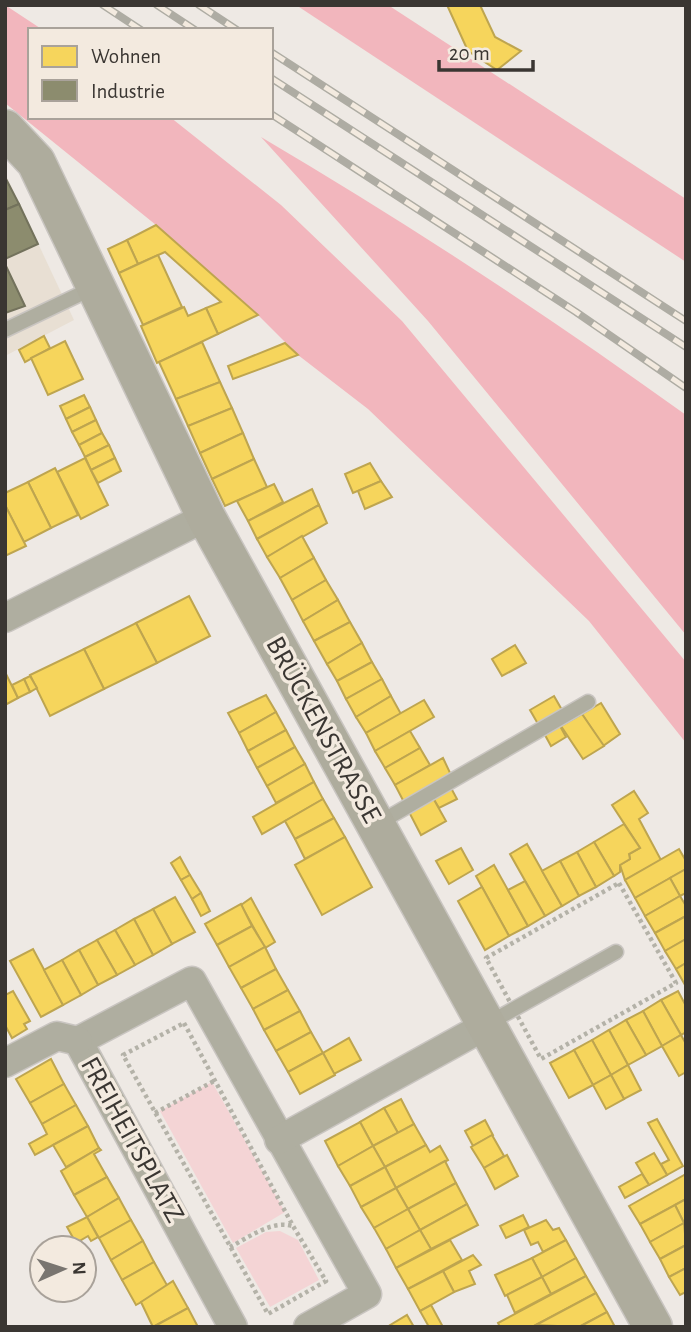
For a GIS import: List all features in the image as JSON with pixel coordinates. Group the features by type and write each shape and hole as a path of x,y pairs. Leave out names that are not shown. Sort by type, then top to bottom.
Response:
{"street":[{"name":"BRÜCKENSTRASSE","path":"5,129 36,162 206,517 653,1327"},
{"path":"5,618 206,517"},
{"name":"FREIHEITSPLATZ","path":"233,1327 78,1041 192,981 367,1294 308,1327"},
{"path":"279,1140 485,1026"},
{"path":"5,1063 57,1036 78,1041"}],"lane":[{"path":"5,330 96,286"},
{"path":"375,825 588,702"},
{"path":"485,1026 615,952"}],"path":[{"path":"184,1023 214,1081 326,1281 268,1314 124,1055 184,1023"},
{"path":"155,1113 214,1081"},
{"path":"229,1247 272,1226 282,1223 293,1226"}],"shaded area":[{"path":"5,5 40,28 28,28 28,119 173,119 281,205 402,321 686,662 686,743 589,621 368,409 298,355 258,315 156,225 5,103"},
{"path":"296,5 388,5 686,199 686,262"},
{"path":"261,137 477,271 686,415 686,635 428,321"},
{"path":"5,173 74,320 5,356"},
{"path":"212,1082 285,1212 233,1243 160,1111"},
{"path":"280,1231 298,1240 319,1280 270,1307 236,1248 266,1232"}],"building: Wohnen":[{"path":"447,5 480,5 495,37 521,51 497,70 468,51"},
{"path":"156,225 258,315 218,334 206,308 221,302 165,252 138,264 127,240"},
{"path":"127,240 138,264 119,273 108,249"},
{"path":"158,255 182,307 143,325 119,273"},
{"path":"184,307 188,316 206,308 218,334 157,363 141,326"},
{"path":"44,336 50,348 25,362 19,350"},
{"path":"65,341 83,379 48,395 31,358"},
{"path":"202,342 220,382 176,399 159,362"},
{"path":"285,343 298,355 233,379 228,366"},
{"path":"220,382 232,408 188,426 176,399"},
{"path":"84,395 90,407 66,419 60,406"},
{"path":"90,407 96,420 72,432 66,419"},
{"path":"232,408 243,433 200,453 188,426"},
{"path":"96,420 102,433 79,445 72,432"},
{"path":"102,433 109,445 85,457 79,445"},
{"path":"243,433 254,459 212,479 200,453"},
{"path":"109,445 115,458 91,470 85,457"},
{"path":"85,458 108,505 81,519 57,472"},
{"path":"115,458 121,471 98,483 91,470"},
{"path":"254,459 267,487 225,506 212,479"},
{"path":"370,463 381,481 353,493 345,474"},
{"path":"55,468 78,515 51,528 28,482"},
{"path":"381,481 392,497 365,509 358,491"},
{"path":"28,482 51,528 24,542 5,505 5,493"},
{"path":"274,484 283,502 248,521 237,501"},
{"path":"312,489 319,505 257,539 248,521"},
{"path":"5,505 26,546 5,556"},
{"path":"319,505 327,523 267,557 257,539"},
{"path":"302,536 314,558 280,578 267,557"},
{"path":"314,558 326,580 292,600 280,578"},
{"path":"326,580 338,600 303,621 292,600"},
{"path":"189,596 210,636 157,663 136,623"},
{"path":"338,600 350,622 314,641 303,621"},
{"path":"350,622 362,643 327,664 314,641"},
{"path":"136,623 157,663 104,689 84,649"},
{"path":"362,643 372,662 337,681 327,664"},
{"path":"515,645 526,663 502,676 492,659"},
{"path":"84,649 104,689 50,716 30,675"},
{"path":"372,662 382,679 346,699 337,681"},
{"path":"5,672 18,698 5,705"},
{"path":"30,676 37,688 30,692 24,679"},
{"path":"24,679 30,692 18,698 12,685"},
{"path":"382,679 391,696 356,717 346,699"},
{"path":"266,695 276,712 239,733 228,713"},
{"path":"391,696 401,714 366,733 356,717"},
{"path":"554,696 562,710 538,724 530,710"},
{"path":"424,700 434,717 375,751 366,733"},
{"path":"601,703 620,734 603,746 582,714"},
{"path":"276,712 286,730 248,751 239,733"},
{"path":"582,714 604,746 583,759 561,726"},
{"path":"560,726 566,737 551,746 545,735"},
{"path":"286,730 295,747 257,768 248,751"},
{"path":"410,731 420,748 385,768 375,751"},
{"path":"295,747 305,764 267,786 257,768"},
{"path":"420,748 430,765 395,785 385,768"},
{"path":"443,758 452,777 405,804 395,785"},
{"path":"305,764 314,782 276,803 267,786"},
{"path":"314,782 323,799 262,834 253,817"},
{"path":"451,788 457,799 439,808 433,798"},
{"path":"634,791 648,813 639,819 661,860 625,880 620,865 630,859 629,854 640,848 612,805"},
{"path":"433,798 446,821 421,835 409,812"},
{"path":"323,799 334,818 295,839 285,821"},
{"path":"334,818 345,837 305,859 295,839"},
{"path":"624,824 640,848 629,854 630,859 620,865 620,872 614,876 594,842"},
{"path":"345,837 372,887 322,915 295,865"},
{"path":"594,842 614,876 596,887 577,852"},
{"path":"527,844 562,906 545,916 510,854"},
{"path":"461,848 473,870 449,884 436,861"},
{"path":"679,849 686,861 686,869 635,898 625,880"},
{"path":"577,852 596,887 579,896 560,861"},
{"path":"180,857 190,875 181,880 171,863"},
{"path":"560,861 579,896 562,906 542,871"},
{"path":"494,865 528,926 509,936 476,876"},
{"path":"686,869 686,893 680,896 670,878"},
{"path":"190,875 201,893 192,899 181,880"},
{"path":"670,878 680,896 645,916 635,898"},
{"path":"525,881 545,916 528,926 508,890"},
{"path":"482,887 509,936 485,950 458,901"},
{"path":"201,893 210,911 201,916 192,899"},
{"path":"680,896 686,906 686,916 655,933 645,916"},
{"path":"175,897 195,932 172,944 153,909"},
{"path":"251,898 275,942 265,948 241,905"},
{"path":"241,904 252,926 217,945 205,924"},
{"path":"153,909 172,944 153,955 134,919"},
{"path":"686,916 686,939 665,951 655,933"},
{"path":"134,919 153,955 135,965 115,930"},
{"path":"252,926 265,947 229,967 217,945"},
{"path":"115,930 135,965 117,975 97,940"},
{"path":"686,939 686,963 676,969 665,951"},
{"path":"97,940 117,975 98,985 79,950"},
{"path":"265,947 276,969 241,988 229,967"},
{"path":"33,949 63,1005 41,1017 10,961"},
{"path":"79,950 98,985 81,995 62,960"},
{"path":"62,960 81,995 63,1005 44,970"},
{"path":"686,963 686,985 685,985 676,969"},
{"path":"276,969 288,990 253,1009 241,988"},
{"path":"288,990 300,1011 264,1030 253,1009"},
{"path":"13,991 30,1021 24,1024 27,1029 12,1038 5,1025 5,995"},
{"path":"678,991 686,1006 686,1032 681,1035 661,1000"},
{"path":"661,1000 681,1035 662,1046 643,1011"},
{"path":"300,1011 311,1032 276,1051 264,1030"},
{"path":"643,1011 662,1046 646,1055 626,1020"},
{"path":"626,1020 646,1055 628,1065 609,1030"},
{"path":"609,1030 628,1065 611,1075 592,1040"},
{"path":"311,1032 323,1053 288,1072 276,1051"},
{"path":"681,1035 686,1044 686,1072 679,1076 662,1046"},
{"path":"349,1038 361,1060 334,1074 323,1053"},
{"path":"592,1040 611,1075 593,1085 574,1050"},
{"path":"574,1050 593,1085 569,1098 550,1063"},
{"path":"323,1053 335,1075 300,1094 288,1072"},
{"path":"51,1059 64,1084 30,1103 16,1079"},
{"path":"628,1065 641,1090 624,1099 611,1075"},
{"path":"611,1075 624,1099 606,1109 593,1085"},
{"path":"64,1084 76,1105 42,1124 30,1103"},
{"path":"401,1099 414,1124 398,1133 384,1108"},
{"path":"76,1105 88,1126 35,1155 29,1144 47,1134 42,1124"},
{"path":"384,1108 398,1133 373,1146 360,1122"},
{"path":"657,1119 683,1166 667,1175 661,1164 669,1160 648,1123"},
{"path":"485,1120 493,1135 473,1146 465,1131"},
{"path":"360,1122 373,1146 338,1166 325,1141"},
{"path":"414,1124 426,1145 385,1167 373,1146"},
{"path":"88,1126 99,1148 66,1167 53,1145"},
{"path":"492,1135 504,1156 484,1168 471,1147"},
{"path":"426,1145 430,1152 440,1146 448,1160 396,1188 385,1167"},
{"path":"373,1146 385,1167 350,1186 338,1166"},
{"path":"99,1148 101,1150 94,1154 107,1177 74,1195 61,1171"},
{"path":"654,1153 667,1175 649,1185 636,1163"},
{"path":"507,1155 518,1176 495,1189 484,1168"},
{"path":"445,1161 456,1183 408,1209 396,1188"},
{"path":"385,1167 396,1188 361,1207 350,1186"},
{"path":"642,1174 649,1185 625,1198 619,1187"},
{"path":"686,1174 686,1199 640,1224 629,1206"},
{"path":"107,1177 119,1198 87,1217 74,1195"},
{"path":"456,1183 467,1204 420,1230 408,1209"},
{"path":"396,1188 408,1209 374,1228 361,1207"},
{"path":"119,1198 131,1220 99,1238 87,1217"},
{"path":"686,1199 686,1222 684,1223 675,1205"},
{"path":"467,1204 478,1225 431,1249 420,1230"},
{"path":"675,1205 684,1223 650,1242 640,1224"},
{"path":"408,1209 420,1230 386,1249 374,1228"},
{"path":"523,1215 529,1227 506,1238 500,1226"},
{"path":"87,1217 96,1234 71,1234 67,1227"},
{"path":"131,1220 143,1241 111,1260 99,1238"},
{"path":"546,1220 553,1230 559,1228 566,1240 543,1252 538,1242 531,1245 524,1230"},
{"path":"684,1223 686,1245 660,1259 650,1242"},
{"path":"420,1230 431,1249 396,1268 386,1249"},
{"path":"450,1240 462,1260 408,1289 396,1268"},
{"path":"566,1240 576,1258 542,1277 532,1258"},
{"path":"143,1241 154,1262 122,1280 111,1260"},
{"path":"686,1245 686,1268 669,1277 660,1259"},
{"path":"473,1255 481,1265 469,1271 475,1284 454,1292 443,1271"},
{"path":"532,1258 542,1277 505,1296 495,1275"},
{"path":"576,1258 586,1276 551,1294 542,1277"},
{"path":"154,1262 168,1287 136,1305 122,1280"},
{"path":"686,1268 686,1292 680,1295 669,1277"},
{"path":"443,1271 454,1292 420,1311 408,1289"},
{"path":"586,1276 596,1293 532,1327 500,1327 498,1323"},
{"path":"542,1277 551,1294 515,1313 507,1295"},
{"path":"173,1281 188,1308 153,1327 141,1302"},
{"path":"596,1293 607,1312 579,1327 536,1325"},
{"path":"431,1305 443,1327 429,1327 420,1311"},
{"path":"188,1308 198,1327 153,1327"},
{"path":"607,1312 615,1327 579,1327"},
{"path":"407,1315 414,1327 387,1327"}],"building: Industrie":[{"path":"5,177 19,204 5,210"},
{"path":"19,204 38,244 5,259 5,210"},
{"path":"5,264 25,306 5,313"}],"railway":[{"path":"103,5 138,28"},
{"path":"157,5 192,28"},
{"path":"199,5 234,28"},
{"path":"273,53 686,321"},
{"path":"273,79 686,347"},
{"path":"273,115 576,312 686,388"}]}
